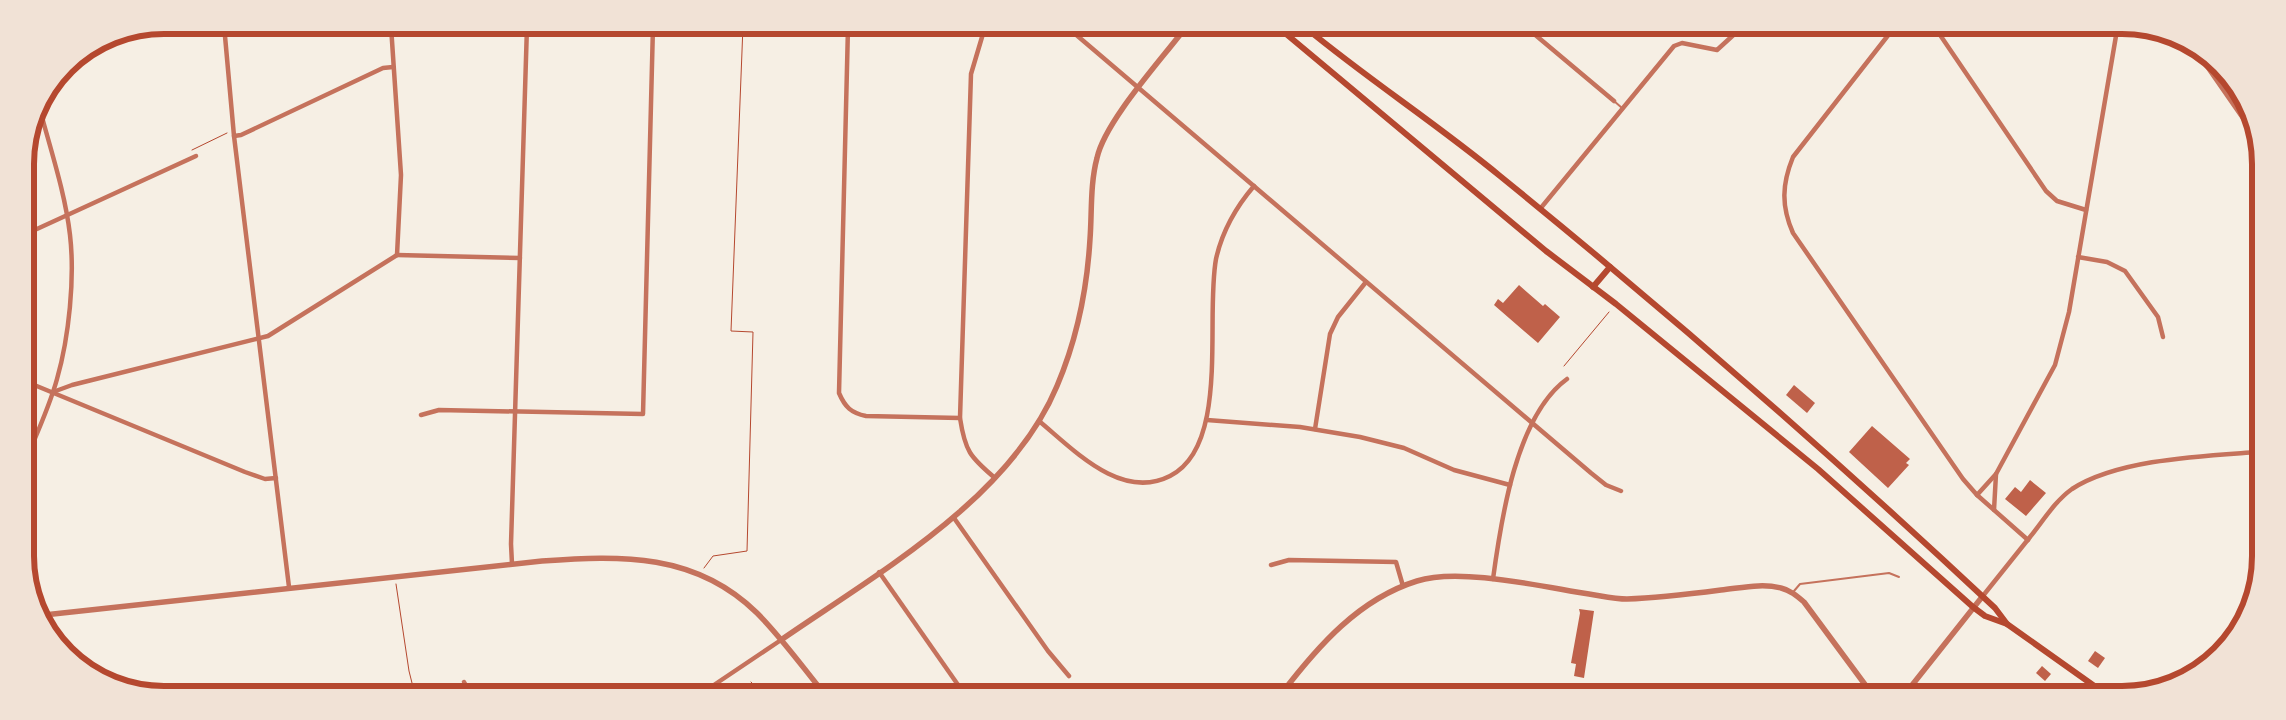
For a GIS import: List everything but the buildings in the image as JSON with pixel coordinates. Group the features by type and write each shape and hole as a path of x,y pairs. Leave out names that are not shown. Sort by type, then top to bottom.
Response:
{"main road":[{"path":"1286,34 1542,247 1818,469 1974,607 1986,616 2007,624"},
{"path":"1313,34 1355,68 1464,148 1610,267 1906,525 1982,597 2007,624 2094,686"},
{"path":"1593,287 1610,267"}],"street":[{"path":"225,34 234,136 289,588"},
{"path":"391,34 401,175 397,254"},
{"path":"512,564 526,34"},
{"path":"421,415 438,410 643,414 653,34"},
{"path":"848,34 839,393 847,408 855,414 866,416 960,418"},
{"path":"983,34 971,74 960,418 966,449 974,460 995,478"},
{"path":"1075,34 1606,485 1620,491"},
{"path":"714,686 954,518 995,478 1040,421 1057,387 1077,331 1087,272 1097,157 1113,124 1181,34"},
{"path":"1534,34 1614,101"},
{"path":"1540,209 1622,108 1678,44 1717,50 1735,34"},
{"path":"1889,34 1794,157 1785,182 1785,212 1793,234 1963,479 1977,495 2028,540"},
{"path":"1939,34 2046,191 2057,201 2086,210"},
{"path":"1977,495 1996,474 2055,365 2069,312 2116,34"},
{"path":"2206,65 2244,120"},
{"path":"234,136 241,135 383,68 393,67"},
{"path":"34,440 53,392 62,355 69,305 71,272 70,237 66,215 42,119"},
{"path":"34,230 196,156"},
{"path":"1040,421 1097,468 1119,478 1146,483 1167,478 1186,465 1199,446 1207,420 1213,282 1217,257 1234,213 1254,186"},
{"path":"53,392 72,385 259,339 279,329 397,254 520,258"},
{"path":"2078,257 2107,262 2125,271 2158,317 2164,337"},
{"path":"1315,429 1330,334 1338,317 1366,282"},
{"path":"1493,579 1500,526 1510,484 1533,423 1552,392 1567,379"},
{"path":"34,385 245,472 265,479 276,478"},
{"path":"1207,420 1315,429 1397,446 1454,470 1510,484"},
{"path":"1911,686 2059,500 2072,490 2096,477 2143,465 2187,458 2252,452"},
{"path":"1994,510 1996,474"},
{"path":"954,518 1048,651 1069,676"},
{"path":"48,615 512,564 587,558 653,560 700,574 726,590 755,612 781,640 818,686"},
{"path":"1272,565 1289,560 1396,562 1403,586"},
{"path":"879,572 959,686"},
{"path":"1287,686 1305,663 1342,625 1377,600 1403,586 1434,577 1493,579 1624,599 1675,596 1754,586 1781,588 1792,593 1814,614 1866,686"},
{"path":"464,682 467,686"}],"lane":[{"path":"1614,101 1622,108"},
{"path":"1792,593 1800,584 1889,573 1899,577"}],"path":[{"path":"700,574 714,556 747,551 753,332 731,331 743,34"},
{"path":"189,152 227,133"},
{"path":"1564,366 1609,312"},
{"path":"395,576 403,637 413,686"},
{"path":"751,682 755,686"}]}
